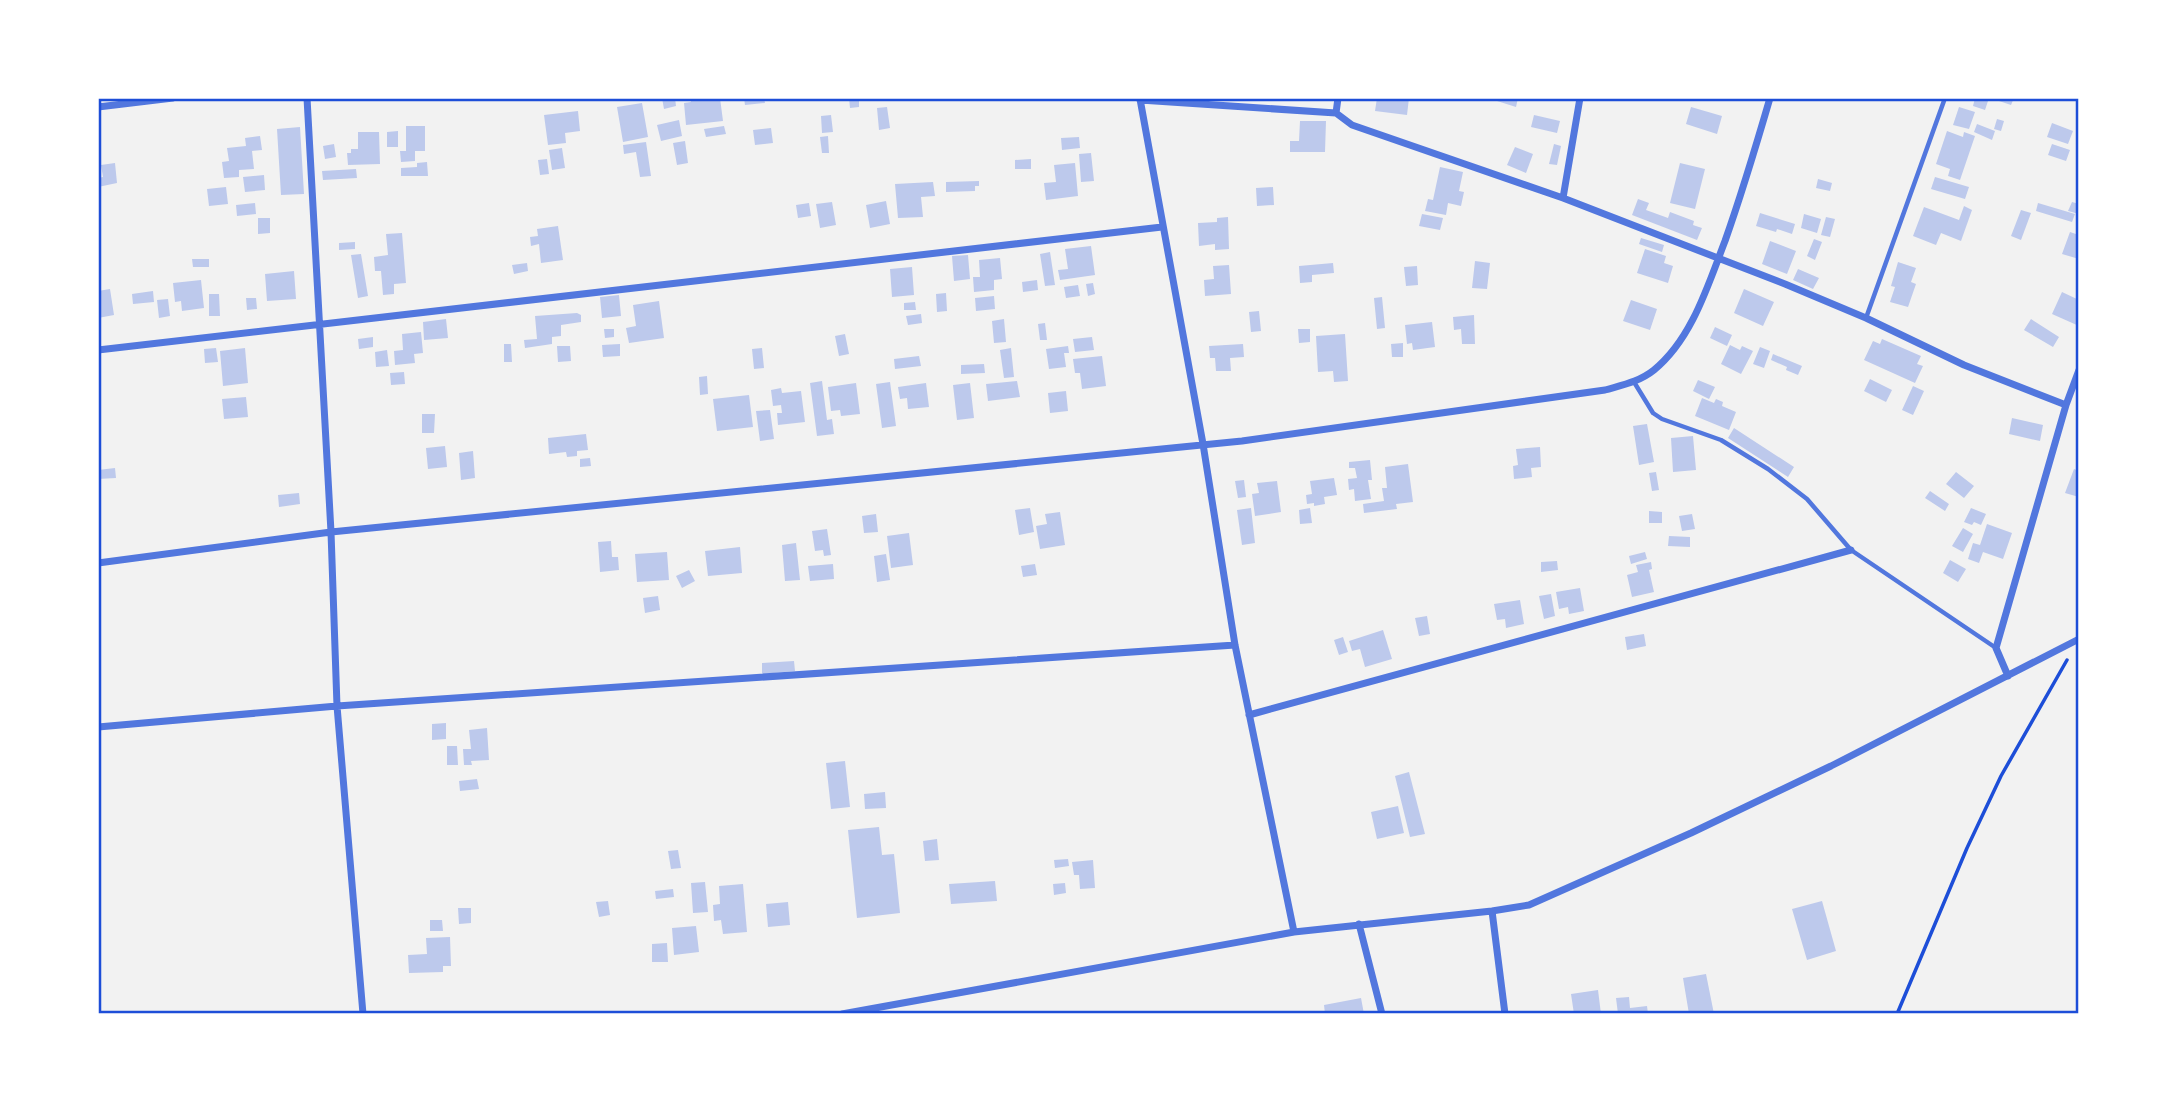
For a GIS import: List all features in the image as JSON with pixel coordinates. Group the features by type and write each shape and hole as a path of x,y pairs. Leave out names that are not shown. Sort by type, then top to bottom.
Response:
{"street":[{"path":"98,107 173,98"},
{"path":"307,98 331,532 337,706 363,1014"},
{"path":"1336,113 1338,98"},
{"path":"1563,198 1580,98"},
{"path":"98,563 331,532 1256,439 1605,390 1634,382 1652,372 1668,357 1702,302 1748,175 1770,98"},
{"path":"1294,932 1235,645 1203,444 1140,99 1336,113 1352,125 1563,198 1718,258 1867,318 1965,365 2066,405"},
{"path":"98,350 1162,226"},
{"path":"2008,676 1996,648 2066,405 2079,370"},
{"path":"1250,715 1851,550"},
{"path":"842,1014 1294,932 1529,905 1691,833 1831,766 2079,639"},
{"path":"98,727 337,706 1235,645"},
{"path":"1492,911 1505,1014"},
{"path":"1359,924 1382,1014"}],"lane":[{"path":"1867,318 1945,98"},
{"path":"1634,382 1653,413 1662,419 1721,440 1768,468 1807,499 1851,550 1996,648"}],"path":[{"path":"1897,1014 1966,848 2001,776 2079,639"}],"building":[{"path":"662,98 675,98 676,106 664,109"},
{"path":"690,98 720,98 723,121 686,125 684,103 691,102"},
{"path":"744,98 764,98 765,103 745,105"},
{"path":"849,98 864,100 859,100 859,107 850,108"},
{"path":"1377,98 1409,98 1407,115 1375,111"},
{"path":"1498,98 1518,98 1516,107 1497,101"},
{"path":"1975,98 1989,98 1985,110 1973,106"},
{"path":"1990,98 2014,98 2011,105"},
{"path":"642,103 648,137 623,142 617,107"},
{"path":"887,107 890,128 879,130 877,108"},
{"path":"1691,107 1722,116 1717,134 1686,124"},
{"path":"1959,107 1975,112 1969,129 1953,125"},
{"path":"578,111 580,131 565,133 566,143 548,145 544,115"},
{"path":"831,115 833,132 822,133 821,116"},
{"path":"1534,115 1560,121 1557,133 1531,127"},
{"path":"1997,119 2004,121 2001,131 1994,129"},
{"path":"679,120 682,136 661,141 657,125"},
{"path":"1300,121 1326,121 1325,152 1290,152 1290,141 1299,141"},
{"path":"2052,123 2073,131 2068,144 2047,137"},
{"path":"1977,124 1995,131 1992,140 1974,132"},
{"path":"406,126 425,126 425,151 415,151 415,161 401,162 400,151 406,151"},
{"path":"724,126 726,134 706,137 704,129"},
{"path":"300,127 304,194 281,195 277,129"},
{"path":"771,128 773,143 755,145 753,130"},
{"path":"398,131 398,147 387,147 387,132"},
{"path":"1947,131 1963,137 1964,132 1975,136 1960,180 1948,176 1950,169 1936,164"},
{"path":"358,132 379,132 380,164 348,165 347,153 351,153 351,149 358,149"},
{"path":"260,136 262,150 252,151 254,169 239,170 239,177 224,178 222,162 229,161 227,148 246,146 245,138"},
{"path":"828,136 829,153 822,153 820,137"},
{"path":"1079,137 1080,148 1062,150 1061,138"},
{"path":"685,141 688,163 677,165 673,143"},
{"path":"646,142 651,176 640,177 636,152 624,154 623,145"},
{"path":"334,144 336,157 325,159 323,146"},
{"path":"1554,144 1561,146 1557,165 1549,164"},
{"path":"2052,144 2070,150 2066,161 2048,155"},
{"path":"1515,147 1533,154 1526,173 1507,165"},
{"path":"562,148 565,168 552,170 549,150"},
{"path":"1091,153 1094,181 1081,182 1079,154"},
{"path":"547,159 549,174 540,175 538,160"},
{"path":"1031,159 1031,169 1015,169 1015,160"},
{"path":"427,162 428,176 401,176 401,168 417,167 417,163"},
{"path":"115,163 117,183 98,187 98,178 103,177 101,165"},
{"path":"1075,163 1078,196 1046,200 1044,183 1056,182 1054,165"},
{"path":"1680,163 1705,169 1695,209 1670,203"},
{"path":"1440,167 1463,172 1459,191 1464,192 1461,206 1448,203 1446,215 1425,211 1428,199 1433,200"},
{"path":"356,169 357,178 323,180 322,171"},
{"path":"264,175 265,190 245,192 243,177"},
{"path":"1935,177 1969,187 1965,199 1931,189"},
{"path":"1818,179 1832,183 1830,191 1816,188"},
{"path":"979,181 975,191 946,192 946,182"},
{"path":"933,182 935,196 921,197 923,217 898,218 895,184"},
{"path":"226,187 228,204 209,206 207,189"},
{"path":"1273,187 1274,205 1257,206 1256,188"},
{"path":"1638,199 1649,203 1646,210 1668,218 1670,212 1694,221 1693,225 1702,228 1697,240 1632,215"},
{"path":"886,201 890,224 870,228 866,205"},
{"path":"832,202 836,225 820,228 816,204"},
{"path":"2072,202 2079,204 2079,214 2068,211"},
{"path":"255,203 256,214 237,216 236,205"},
{"path":"809,203 811,216 798,218 796,205"},
{"path":"2038,203 2075,214 2072,222 2036,211"},
{"path":"1964,206 1972,210 1961,241 1941,233 1936,245 1913,236 1924,207 1959,220"},
{"path":"2021,210 2031,213 2021,240 2011,236"},
{"path":"1760,213 1795,224 1792,234 1756,226"},
{"path":"1422,214 1443,218 1440,230 1419,226"},
{"path":"1804,214 1821,219 1817,233 1801,228"},
{"path":"1228,217 1229,249 1215,250 1215,244 1199,246 1198,223 1217,222 1217,218"},
{"path":"1826,217 1835,219 1830,237 1821,235"},
{"path":"258,218 270,218 270,233 258,234"},
{"path":"558,226 563,260 541,263 539,244 531,246 530,237 538,236 537,229"},
{"path":"2070,232 2079,235 2079,259 2062,254"},
{"path":"402,233 406,283 394,284 394,294 383,295 381,271 375,271 374,257 388,255 386,234"},
{"path":"1641,238 1664,245 1662,252 1639,244"},
{"path":"1814,239 1822,242 1815,260 1807,256"},
{"path":"1770,241 1796,251 1787,274 1762,264"},
{"path":"355,242 355,249 339,250 339,243"},
{"path":"1091,246 1095,275 1060,280 1058,270 1068,269 1065,249"},
{"path":"1645,249 1666,256 1664,263 1673,266 1668,283 1637,273"},
{"path":"1050,252 1055,285 1045,286 1040,254"},
{"path":"361,254 368,296 358,298 351,255"},
{"path":"968,255 970,279 954,281 952,256"},
{"path":"1000,258 1002,279 994,280 994,290 974,292 973,277 980,277 979,260"},
{"path":"192,259 209,259 209,267 193,267"},
{"path":"1475,261 1490,263 1487,289 1472,288"},
{"path":"1898,262 1916,268 1911,282 1916,284 1908,307 1890,302 1895,287 1891,286"},
{"path":"527,263 528,271 514,274 512,265"},
{"path":"1333,263 1334,273 1312,275 1312,282 1300,283 1299,266"},
{"path":"1229,265 1231,294 1205,296 1204,280 1214,279 1213,266"},
{"path":"1417,266 1418,285 1406,286 1404,267"},
{"path":"912,267 914,295 892,297 890,269"},
{"path":"1798,269 1819,278 1813,289 1793,280"},
{"path":"294,271 296,299 267,301 265,274"},
{"path":"201,280 204,308 182,311 181,301 175,302 173,283"},
{"path":"1037,280 1038,290 1023,292 1022,282"},
{"path":"1093,283 1095,294 1088,296 1086,284"},
{"path":"1078,285 1080,296 1066,298 1064,287"},
{"path":"110,289 114,315 98,318 98,291"},
{"path":"1744,289 1774,302 1763,326 1734,313"},
{"path":"153,291 154,302 133,304 132,294"},
{"path":"2062,292 2079,300 2079,326 2052,314"},
{"path":"946,293 947,311 937,312 936,294"},
{"path":"209,294 219,294 220,316 209,316"},
{"path":"619,295 621,316 602,318 600,297"},
{"path":"994,296 995,309 976,311 975,298"},
{"path":"1382,297 1385,328 1377,329 1374,298"},
{"path":"246,298 256,298 257,309 247,310"},
{"path":"168,299 170,316 159,318 157,300"},
{"path":"1631,300 1657,309 1650,330 1623,321"},
{"path":"659,301 664,338 629,343 626,328 636,326 633,305"},
{"path":"915,302 916,310 904,310 904,303"},
{"path":"1259,311 1261,331 1251,332 1249,312"},
{"path":"921,314 922,323 908,325 906,316"},
{"path":"581,315 581,322 561,325 561,336 552,337 552,344 525,348 524,340 537,339 535,316"},
{"path":"1474,315 1475,344 1462,344 1461,329 1454,330 1453,317"},
{"path":"446,319 448,338 424,340 423,322"},
{"path":"1004,319 1006,342 994,343 992,321"},
{"path":"2031,319 2059,337 2053,347 2024,330"},
{"path":"1432,322 1435,347 1413,350 1412,343 1407,344 1405,325"},
{"path":"1045,323 1047,340 1040,340 1038,324"},
{"path":"1715,327 1732,335 1727,346 1710,338"},
{"path":"604,329 614,329 614,337 605,338"},
{"path":"1298,329 1310,329 1310,342 1299,343"},
{"path":"421,332 423,353 414,354 415,363 395,365 394,351 403,350 402,334"},
{"path":"845,334 849,354 839,356 835,336"},
{"path":"1345,334 1348,381 1334,382 1333,371 1318,372 1316,336"},
{"path":"373,337 373,347 359,349 358,339"},
{"path":"1092,337 1094,350 1075,352 1073,339"},
{"path":"1882,339 1921,356 1917,364 1923,366 1915,383 1864,360 1873,341 1880,344"},
{"path":"1403,343 1403,357 1392,357 1391,344"},
{"path":"504,344 511,344 512,362 504,362"},
{"path":"620,344 620,356 603,357 602,345"},
{"path":"1243,344 1244,357 1230,358 1231,371 1216,371 1215,358 1210,358 1209,346"},
{"path":"1730,345 1740,350 1742,346 1753,351 1741,374 1721,364"},
{"path":"557,346 570,346 571,361 558,362"},
{"path":"1068,346 1069,353 1064,353 1066,367 1049,369 1046,349"},
{"path":"1760,347 1770,351 1764,368 1753,364"},
{"path":"216,348 218,362 205,363 204,349"},
{"path":"245,348 248,383 223,386 220,351"},
{"path":"762,348 764,368 754,369 752,349"},
{"path":"1011,348 1014,377 1004,378 1000,350"},
{"path":"387,350 389,366 376,367 375,352"},
{"path":"1773,354 1802,366 1798,375 1771,360"},
{"path":"919,356 921,366 895,369 894,359"},
{"path":"1102,356 1106,386 1082,389 1080,373 1075,373 1073,359"},
{"path":"984,364 985,373 961,374 961,365"},
{"path":"404,372 405,384 391,385 390,373"},
{"path":"707,376 708,394 700,395 699,377"},
{"path":"1870,379 1892,390 1886,402 1864,391"},
{"path":"1698,380 1715,387 1709,399 1693,391"},
{"path":"822,381 827,420 832,419 834,434 817,436 810,383"},
{"path":"1017,381 1020,397 988,401 986,384"},
{"path":"890,382 896,426 882,428 876,384"},
{"path":"856,383 860,414 841,416 840,410 831,411 828,387"},
{"path":"926,383 929,407 908,409 907,398 900,399 898,387"},
{"path":"970,383 974,418 957,420 953,385"},
{"path":"1913,386 1924,391 1913,415 1902,410"},
{"path":"781,388 782,393 801,391 805,422 778,425 777,413 782,413 781,405 773,406 771,390"},
{"path":"1066,391 1068,411 1050,413 1048,393"},
{"path":"749,395 753,427 717,431 713,399"},
{"path":"246,397 248,417 224,419 222,399"},
{"path":"1702,398 1714,403 1716,399 1723,402 1722,406 1736,412 1729,430 1695,416"},
{"path":"770,410 774,439 760,441 756,411"},
{"path":"422,414 435,414 434,433 422,433"},
{"path":"2012,418 2043,425 2040,441 2009,434"},
{"path":"1647,424 1654,462 1639,465 1633,426"},
{"path":"1734,428 1794,467 1788,477 1728,438"},
{"path":"586,434 588,450 577,451 577,456 567,457 566,452 549,454 548,438"},
{"path":"1693,436 1696,470 1673,472 1671,438"},
{"path":"445,446 447,467 428,469 426,448"},
{"path":"1540,447 1541,467 1531,468 1532,477 1514,479 1513,466 1518,465 1516,449"},
{"path":"473,451 475,478 461,480 459,453"},
{"path":"590,458 591,466 580,467 580,459"},
{"path":"1370,460 1372,480 1368,480 1371,499 1355,501 1354,489 1349,490 1348,479 1357,478 1355,468 1349,468 1349,462"},
{"path":"1408,464 1413,502 1396,504 1397,509 1364,513 1363,504 1384,501 1382,488 1387,488 1385,467"},
{"path":"115,468 116,478 98,479 98,470"},
{"path":"2074,469 2079,471 2079,497 2065,493"},
{"path":"1656,472 1659,490 1652,491 1649,473"},
{"path":"1956,472 1974,486 1964,498 1946,484"},
{"path":"1334,478 1337,495 1324,497 1325,504 1307,504 1306,495 1312,494 1310,481"},
{"path":"1244,480 1246,497 1238,498 1235,481"},
{"path":"1277,481 1281,512 1255,516 1252,494 1259,493 1257,483"},
{"path":"1930,491 1949,504 1945,511 1925,498"},
{"path":"299,493 300,504 279,507 278,495"},
{"path":"1030,508 1034,532 1019,535 1015,510"},
{"path":"1251,508 1255,543 1242,545 1237,510"},
{"path":"1310,508 1312,523 1300,524 1299,510"},
{"path":"1971,508 1986,514 1981,525 1964,522"},
{"path":"1649,511 1662,512 1662,523 1649,523"},
{"path":"1060,512 1065,545 1040,549 1036,526 1047,524 1045,514"},
{"path":"876,514 878,532 864,533 862,516"},
{"path":"1692,514 1695,529 1682,531 1679,516"},
{"path":"1987,524 2012,533 2003,559 1983,552 1979,563 1968,559 1973,543 1980,545"},
{"path":"1963,528 1973,534 1963,552 1952,546"},
{"path":"827,529 831,555 824,556 823,550 815,551 812,531"},
{"path":"909,533 913,565 891,568 887,536"},
{"path":"1669,536 1690,537 1690,547 1668,546"},
{"path":"611,541 612,557 618,557 619,570 600,572 598,542"},
{"path":"796,543 800,580 785,581 782,545"},
{"path":"740,547 742,573 708,576 705,551"},
{"path":"667,552 669,580 637,582 635,554"},
{"path":"1645,552 1647,559 1631,564 1629,556"},
{"path":"886,554 890,580 877,582 874,556"},
{"path":"1950,560 1966,569 1958,582 1943,573"},
{"path":"1557,561 1558,570 1541,572 1541,562"},
{"path":"1651,562 1652,569 1649,570 1654,592 1632,597 1627,575 1638,572 1636,565"},
{"path":"833,564 834,579 810,581 808,566"},
{"path":"1035,564 1037,575 1023,577 1021,566"},
{"path":"689,570 695,581 682,588 676,576"},
{"path":"1580,588 1584,611 1569,614 1568,607 1559,609 1556,592"},
{"path":"1551,594 1555,616 1544,619 1539,596"},
{"path":"658,596 660,610 645,613 643,598"},
{"path":"1520,600 1524,624 1506,628 1505,619 1497,620 1494,604"},
{"path":"1427,616 1430,634 1419,636 1415,618"},
{"path":"1383,630 1392,659 1365,667 1360,649 1352,651 1349,641"},
{"path":"1644,634 1646,646 1627,650 1625,637"},
{"path":"1343,637 1348,652 1339,655 1334,640"},
{"path":"794,661 795,671 762,674 762,663"},
{"path":"446,723 446,739 432,740 432,724"},
{"path":"487,728 489,760 471,761 472,765 464,765 463,749 471,749 469,730"},
{"path":"447,746 457,746 458,765 447,765"},
{"path":"845,761 850,807 831,809 826,763"},
{"path":"1409,772 1425,834 1410,837 1395,776"},
{"path":"477,779 479,789 460,791 459,781"},
{"path":"885,792 886,808 865,809 864,794"},
{"path":"1398,806 1404,833 1377,839 1371,812"},
{"path":"879,827 882,855 894,854 900,913 857,918 848,830"},
{"path":"937,839 939,860 925,861 923,841"},
{"path":"678,850 681,868 671,869 668,851"},
{"path":"1068,859 1069,866 1055,868 1054,860"},
{"path":"1093,860 1095,888 1080,889 1079,875 1074,875 1072,862"},
{"path":"995,881 997,901 951,904 949,884"},
{"path":"705,882 708,912 693,913 691,883"},
{"path":"1065,883 1066,893 1054,895 1053,884"},
{"path":"743,884 747,932 723,934 721,920 714,921 713,905 720,904 719,886"},
{"path":"673,889 674,897 656,899 655,891"},
{"path":"608,901 610,915 599,917 596,902"},
{"path":"1822,901 1836,951 1807,960 1792,909"},
{"path":"788,902 790,925 768,927 766,904"},
{"path":"458,908 471,908 471,923 459,924"},
{"path":"430,920 442,920 443,931 430,931"},
{"path":"696,926 699,952 674,955 672,928"},
{"path":"450,937 451,966 443,966 443,972 409,973 408,955 427,954 426,938"},
{"path":"667,943 668,962 652,962 652,944"},
{"path":"1706,974 1714,1014 1689,1014 1683,978"},
{"path":"1598,990 1601,1014 1574,1014 1571,994"},
{"path":"1629,997 1630,1008 1647,1006 1648,1014 1618,1014 1616,998"},
{"path":"1361,998 1364,1014 1325,1014 1324,1005"}]}
